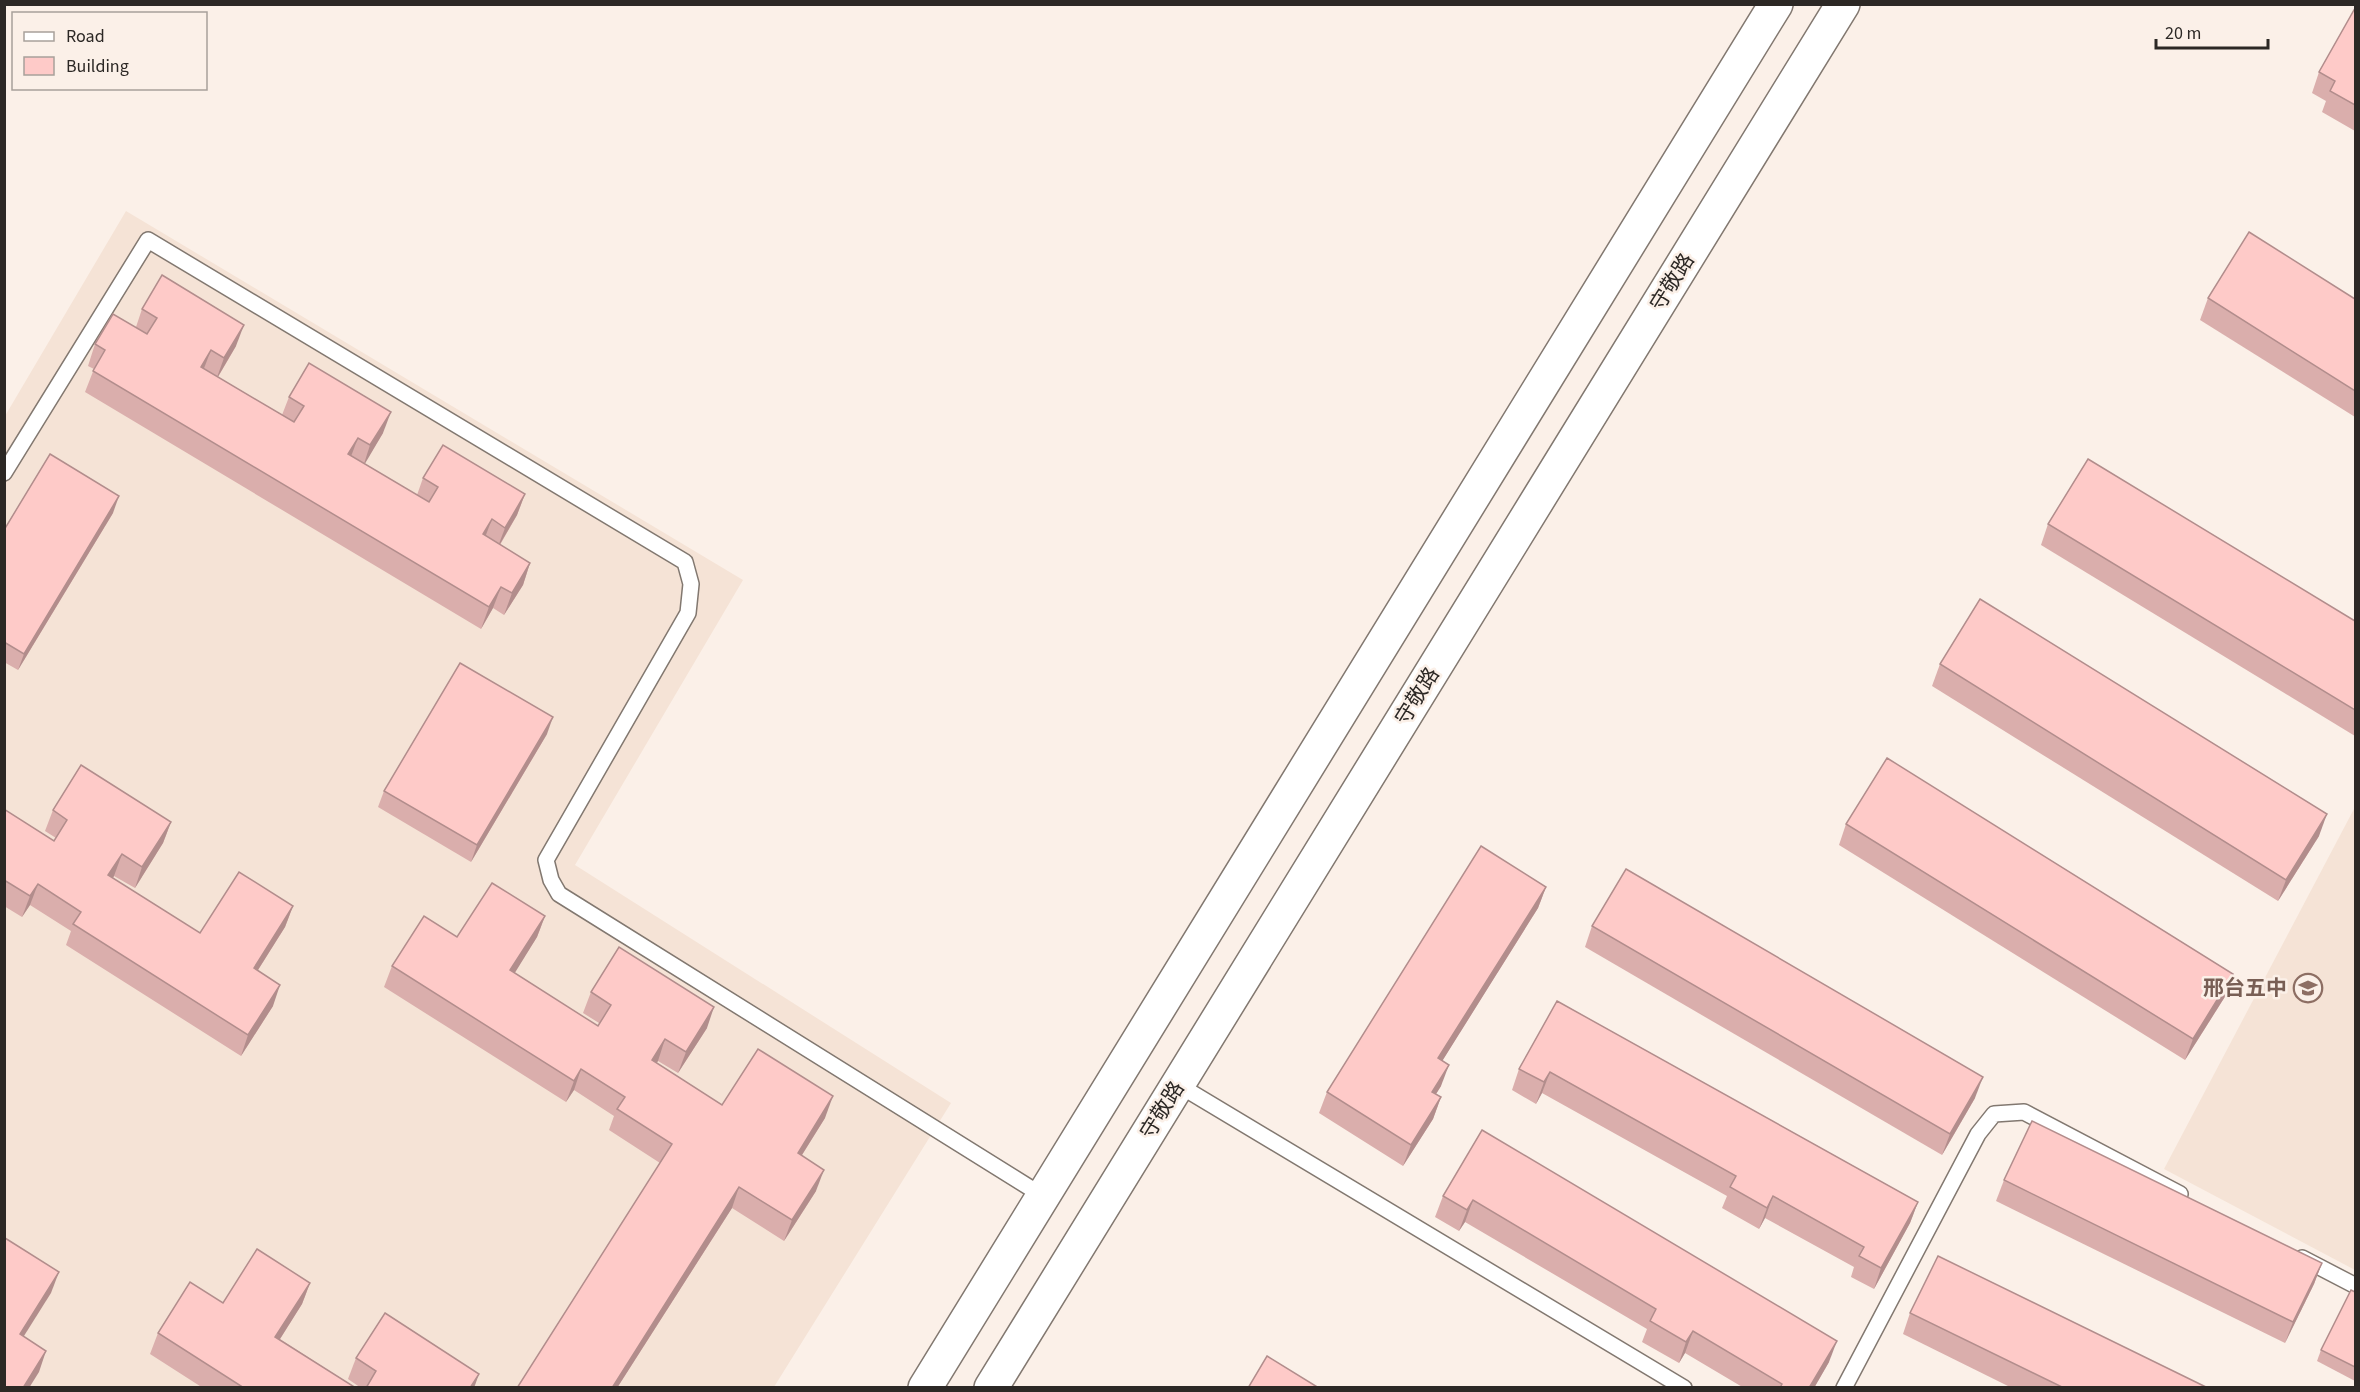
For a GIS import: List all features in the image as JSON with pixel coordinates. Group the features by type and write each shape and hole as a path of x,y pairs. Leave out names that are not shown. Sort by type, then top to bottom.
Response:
{"main road":[{"path":"925,1388 1776,4"},
{"name":"守敬路","path":"991,1388 1843,4"}],"lane":[{"path":"4,473 148,240 685,562 691,584 688,613 546,860 551,880 560,894 1043,1196"},
{"path":"1177,1084 1684,1388"},
{"path":"1844,1388 1978,1134 1994,1114 2024,1112 2190,1199"},
{"path":"2293,1253 2355,1286"}],"shaded area":[{"path":"126,211 743,580 575,865 951,1103 774,1387 5,1388 5,416"},
{"name":"邢台五中","path":"2355,807 2356,1270 2164,1169"}],"building":[{"path":"2354,10 2355,105 2330,91 2335,81 2319,72"},
{"path":"2249,232 2355,299 2355,391 2208,298"},
{"path":"162,275 244,325 224,358 211,350 201,367 294,422 304,406 289,397 309,363 391,412 370,445 358,438 348,454 429,502 438,487 423,478 443,445 525,494 505,528 492,519 483,534 530,563 512,593 501,587 489,607 93,371 105,350 95,344 113,314 147,334 157,318 142,309"},
{"path":"50,454 119,496 24,654 4,642 4,530"},
{"path":"2088,459 2355,621 2355,710 2048,524"},
{"path":"1980,599 2327,814 2286,880 1940,664"},
{"path":"460,663 553,717 477,845 384,791"},
{"path":"1887,758 2233,974 2193,1039 1846,824"},
{"path":"81,765 171,822 142,867 122,854 108,875 200,933 239,872 293,906 254,968 280,985 248,1035 73,924 81,912 38,884 30,896 4,880 4,809 54,841 67,820 53,810"},
{"path":"1481,846 1546,887 1438,1058 1449,1065 1432,1092 1441,1097 1411,1145 1327,1092"},
{"path":"1626,869 1983,1077 1950,1134 1592,926"},
{"path":"492,883 545,916 510,970 598,1026 611,1005 591,992 619,947 714,1007 686,1052 665,1039 652,1060 722,1105 758,1049 833,1096 798,1153 824,1170 792,1220 739,1187 612,1388 517,1388 672,1144 617,1109 625,1097 581,1069 574,1081 392,966 424,916 457,937"},
{"path":"1557,1001 1918,1202 1881,1268 1859,1256 1864,1247 1773,1196 1767,1208 1730,1187 1736,1176 1550,1072 1544,1082 1519,1069"},
{"path":"2032,1121 2322,1263 2293,1322 2004,1180"},
{"path":"1482,1130 1837,1341 1809,1388 1780,1388 1782,1384 1693,1331 1686,1342 1650,1321 1656,1309 1473,1200 1467,1210 1443,1196"},
{"path":"5,1238 59,1272 20,1334 46,1351 23,1388 4,1388"},
{"path":"257,1249 310,1283 275,1337 356,1388 244,1388 158,1333 190,1282 223,1303"},
{"path":"1938,1256 2208,1388 2064,1388 1910,1313"},
{"path":"2351,1290 2355,1292 2355,1367 2321,1350"},
{"path":"385,1313 479,1374 470,1388 366,1388 376,1371 356,1358"},
{"path":"1267,1356 1319,1388 1248,1388"}],"place":[{"name":"邢台五中","path":"2308,988"}]}
